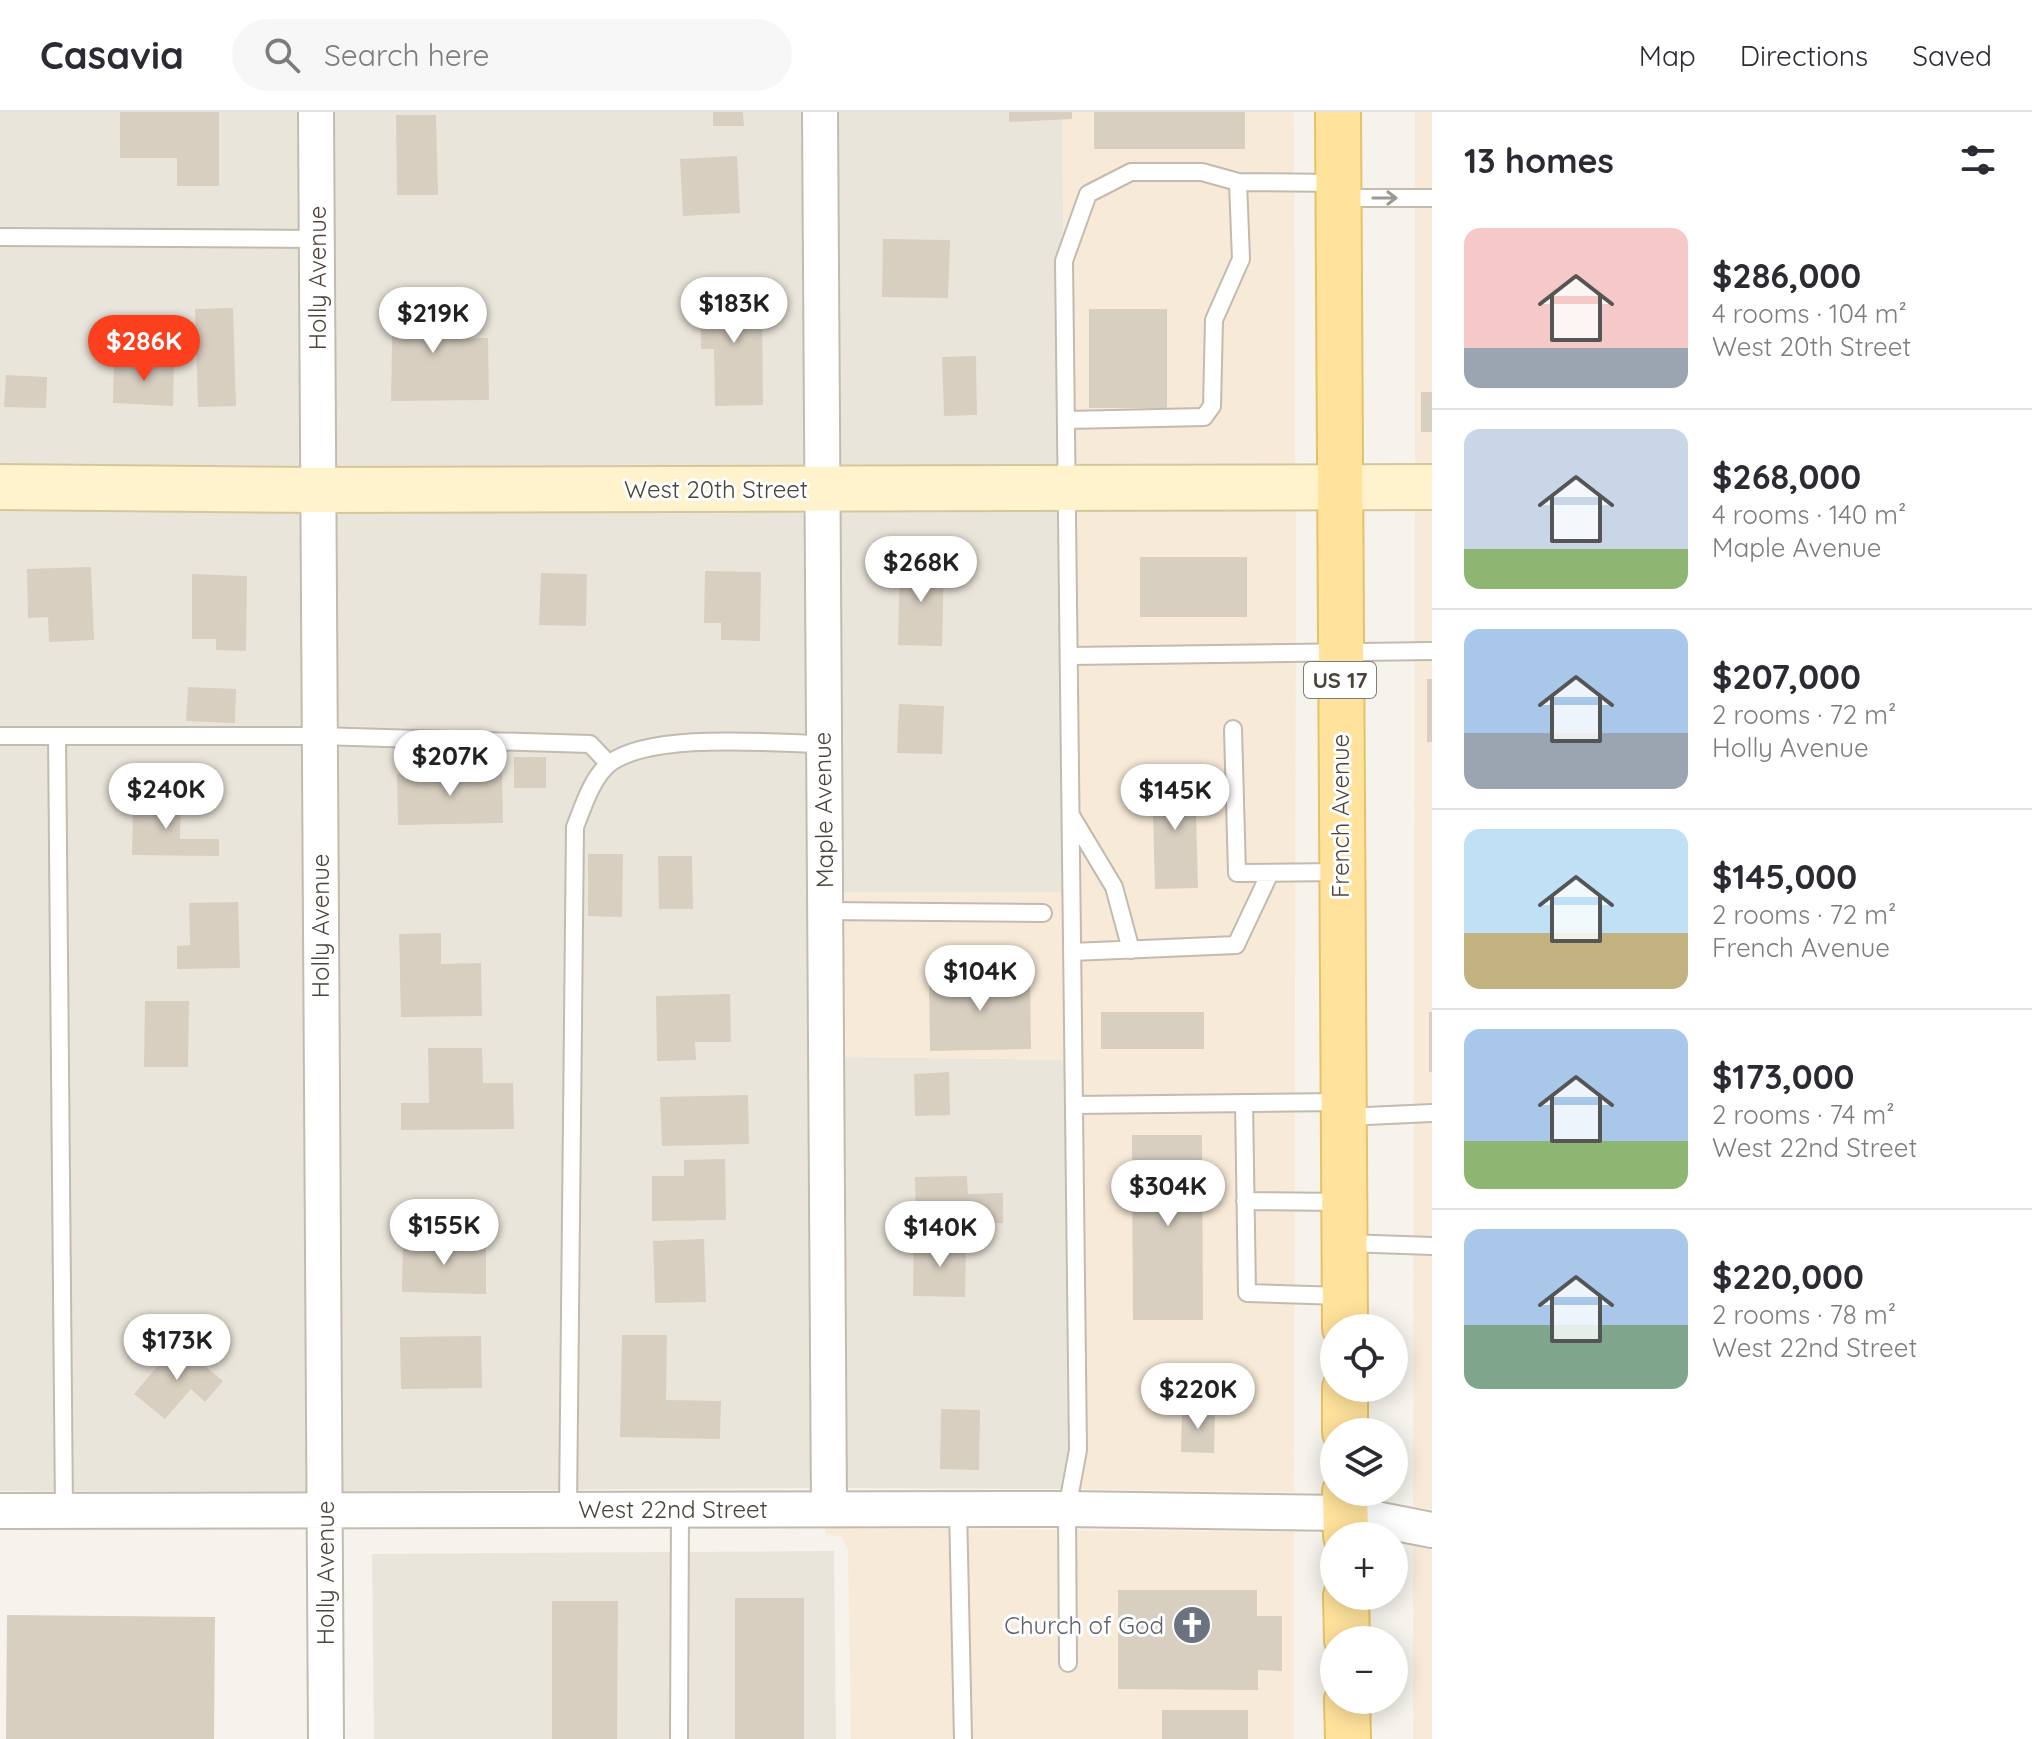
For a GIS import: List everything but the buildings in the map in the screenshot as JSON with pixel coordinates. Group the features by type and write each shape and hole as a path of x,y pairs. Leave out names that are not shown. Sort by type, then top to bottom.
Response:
{"main road":[{"name":"French Avenue","path":"1338,112 1344,1312"},
{"path":"1347,1714 1348,1739"}],"street":[{"name":"Holly Avenue","path":"316,112 326,1739"},
{"name":"Maple Avenue","path":"820,112 820,489 829,1508"},
{"name":"West 20th Street","path":"0,487 317,490 1432,487"},
{"name":"West 22nd Street","path":"0,1511 1067,1509 1345,1514 1432,1530"}],"lane":[{"path":"1068,1663 1067,1509 1078,1450 1064,261 1088,194 1131,172 1202,172 1238,182 1432,198"},
{"path":"1067,420 1204,417 1212,406 1214,320 1241,259 1238,182"},
{"path":"0,237 316,239"},
{"path":"1070,656 1432,651"},
{"path":"1233,729 1237,873 1340,872"},
{"path":"0,736 319,736 590,744 609,764"},
{"path":"57,736 64,1511"},
{"path":"568,1509 575,827 586,798 609,764 636,751 684,743 823,744"},
{"path":"1071,816 1114,887 1131,950"},
{"path":"1072,952 1236,945 1270,873"},
{"path":"824,911 1043,913"},
{"path":"1075,1105 1244,1103 1432,1113"},
{"path":"1244,1103 1247,1293 1344,1312"},
{"path":"1245,1201 1432,1246"},
{"path":"958,1508 963,1739"},
{"path":"679,1739 680,1509"}],"shaded area":[{"path":"0,112 299,112 300,471 0,467"},
{"path":"333,112 803,112 803,470 335,471"},
{"path":"838,112 1062,112 1066,468 838,470"},
{"path":"1062,112 1294,112 1295,468 1066,468"},
{"path":"1415,112 1432,112 1432,467 1415,467"},
{"path":"0,506 300,510 307,1491 0,1491"},
{"path":"1432,506 1432,1510 1413,1506 1415,507"},
{"path":"1296,507 1294,1492 1074,1489 1071,1060 843,1057 841,892 1070,892 1066,508"},
{"path":"1066,508 1070,892 841,892 838,509"},
{"path":"804,509 812,1488 342,1491 335,510"},
{"path":"843,1057 1071,1060 1074,1489 846,1488"},
{"path":"825,1528 1294,1532 1294,1739 851,1739 848,1550 842,1537 826,1534"},
{"path":"1413,1546 1432,1550 1432,1739 1413,1739"},
{"path":"834,1551 836,1739 374,1739 372,1554"}],"place":[{"name":"Church of God","path":"1192,1625"}]}
